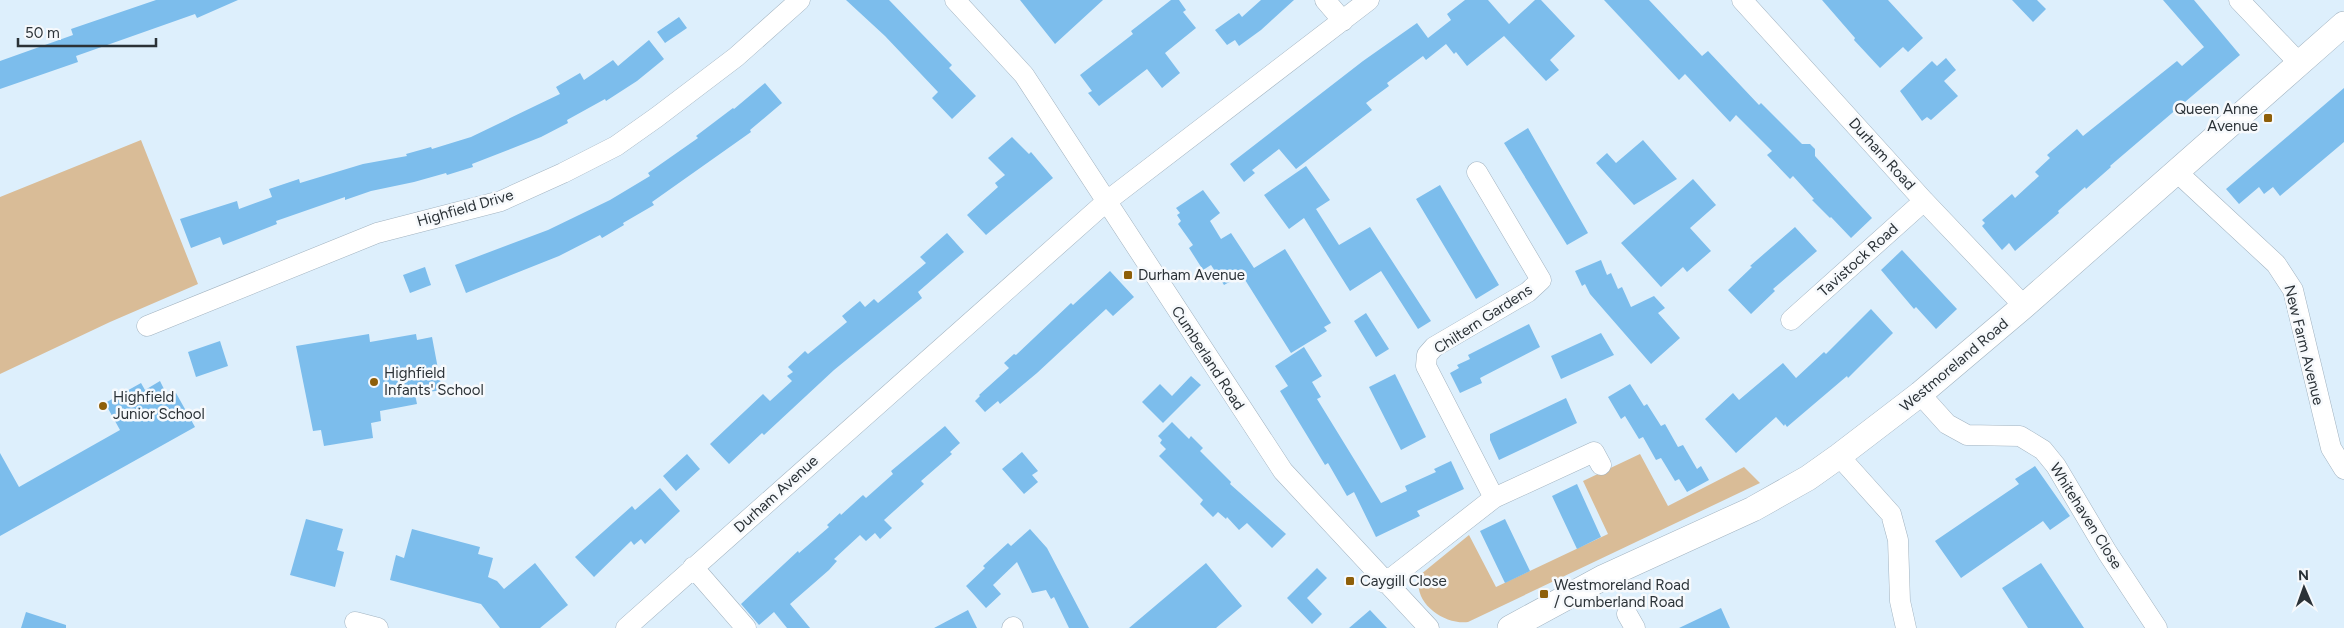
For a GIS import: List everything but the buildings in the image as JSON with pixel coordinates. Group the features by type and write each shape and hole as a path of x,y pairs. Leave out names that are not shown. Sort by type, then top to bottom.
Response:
{"main road":[{"name":"Westmoreland Road","path":"1510,628 1604,577 1753,509 1808,478 1839,456 1920,394 2024,306 2091,246 2178,173 2344,24"}],"street":[{"name":"Highfield Drive","path":"147,326 376,232 501,201 563,173 616,146 657,117 736,57 800,0"},
{"name":"Cumberland Road","path":"955,0 1024,75 1282,471 1429,628"},
{"path":"1325,0 1342,20"},
{"name":"Durham Avenue","path":"626,628 1107,201 1369,0"},
{"name":"Durham Road","path":"1742,0 1924,201 2024,306"},
{"path":"2239,0 2300,64"},
{"name":"Chiltern Gardens","path":"1477,172 1541,280 1528,292 1434,347 1427,356 1426,366 1494,498"},
{"name":"New Farm Avenue","path":"2178,173 2276,264 2286,276 2293,290 2332,448 2344,469"},
{"name":"Tavistock Road","path":"1791,320 1924,201"},
{"name":"Whitehaven Close","path":"1920,394 1946,424 1967,435 2020,436 2044,450 2056,466 2107,552 2157,628"},
{"path":"1385,583 1494,498 1594,452 1601,465"},
{"path":"1839,456 1891,514 1898,540 1900,601 1906,628"},
{"path":"693,567 746,628"},
{"path":"354,622 378,628"}],"shaded area":[{"path":"141,140 198,284 110,322 0,374 0,197"},
{"path":"1640,454 1668,506 1744,467 1760,483 1468,622 1449,620 1440,616 1425,603 1418,585 1420,575 1469,535 1496,587 1608,534 1583,481"}],"place":[{"name":"Queen Anne Avenue","path":"2268,118"},
{"name":"Durham Avenue","path":"1128,275"},
{"name":"Highfield Infants' School","path":"374,382"},
{"name":"Highfield Junior School","path":"103,406"},
{"name":"Caygill Close","path":"1350,581"},
{"name":"Westmoreland Road / Cumberland Road","path":"1544,594"}]}
